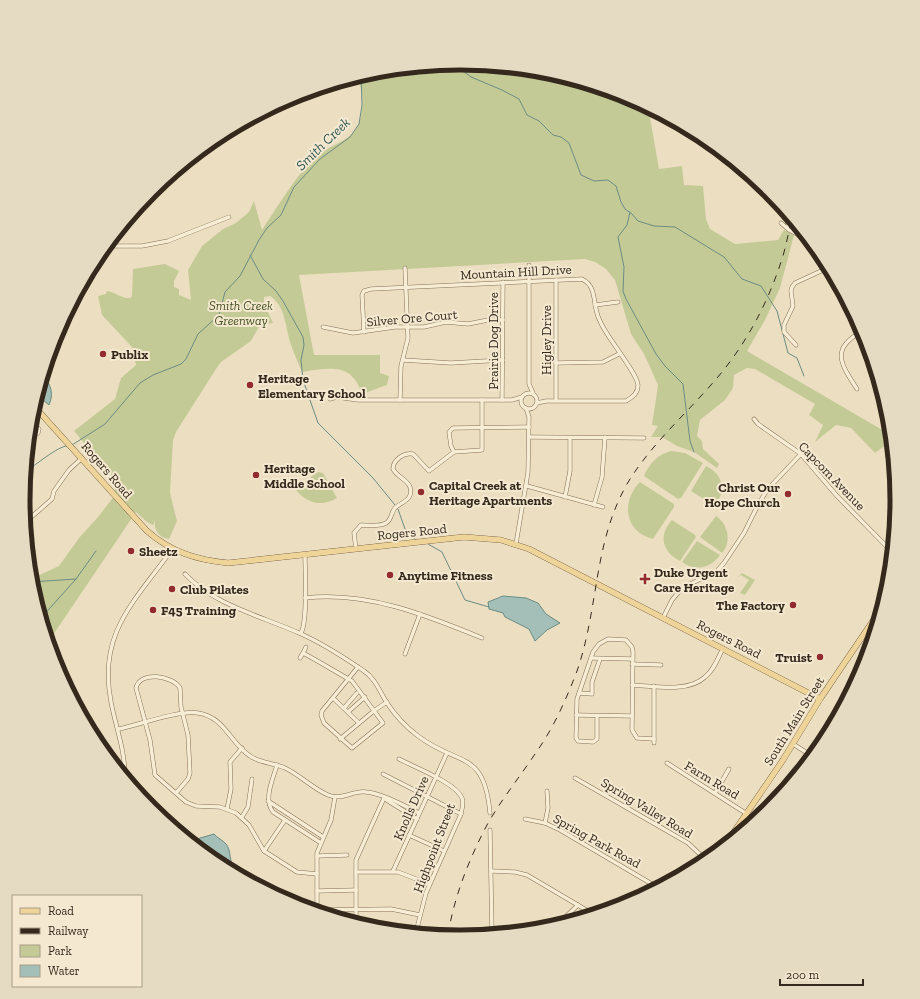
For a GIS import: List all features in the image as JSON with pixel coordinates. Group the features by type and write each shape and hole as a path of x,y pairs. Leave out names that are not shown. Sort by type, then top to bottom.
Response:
{"main road":[{"name":"Rogers Road","path":"39,412 149,533 170,548 194,558 228,563 464,537 489,538 516,544 529,549 820,699"},
{"name":"South Main Street","path":"735,830 793,744 820,699 871,623"}],"street":[{"path":"113,246 142,246 168,241 229,217"},
{"path":"787,221 789,230"},
{"path":"781,223 789,230 799,235"},
{"path":"330,399 337,397 358,400 512,400 522,397 526,393 529,384 529,265"},
{"path":"400,400 401,366 408,338 405,268"},
{"path":"796,345 784,332 784,325 793,304 791,291 795,283 815,275 823,269"},
{"name":"Mountain Hill Drive","path":"364,332 362,295 364,291 383,288 582,279 588,282 592,287 595,305 603,326 619,354 638,379 637,392 633,397 626,401 556,400 537,403"},
{"name":"Higley Drive","path":"556,280 556,400"},
{"name":"Prairie Dog Drive","path":"502,400 503,282"},
{"path":"595,305 618,302"},
{"name":"Silver Ore Court","path":"323,327 341,332 364,332 383,328 424,327 446,322 468,324 503,320"},
{"path":"857,334 849,338 844,343 841,357 846,373 857,389"},
{"path":"556,363 602,362 619,354"},
{"path":"403,360 461,363 503,360"},
{"path":"529,384 533,393 537,397 537,403 529,417"},
{"path":"526,393 533,393"},
{"path":"522,397 522,404"},
{"name":"Mountain Hill Drive","path":"537,397 546,401"},
{"path":"356,549 354,533 358,527 361,525 386,524 396,507 407,501 409,497 410,488 393,469 394,464 402,455 406,453 413,454 429,472 454,452 482,450 482,400"},
{"path":"512,400 522,404 526,408 529,417 527,486 516,544"},
{"path":"526,408 533,408"},
{"name":"Capcom Avenue","path":"754,419 758,424 801,454 837,496 887,547"},
{"path":"35,435 38,433 39,429 36,426"},
{"path":"454,452 451,446 449,432 453,428 482,426 529,427"},
{"path":"529,437 644,438"},
{"path":"594,505 602,477 605,437"},
{"path":"565,497 570,471 570,438"},
{"path":"663,618 672,600 683,587 713,573 724,563 744,533 761,499 801,454"},
{"path":"31,518 52,499 54,491 69,470 82,458"},
{"path":"527,486 603,507"},
{"path":"125,768 124,750 111,704 108,680 108,661 114,635 127,609 168,555 170,548"},
{"path":"301,633 304,629 305,555"},
{"path":"185,574 197,586 217,598 301,633 358,667 372,679 401,721 418,736 447,753 462,758 471,764 482,776 488,798 490,813"},
{"path":"305,598 343,598 374,602 420,614 482,638"},
{"path":"405,654 420,614"},
{"path":"597,716 597,739 593,742 579,742 576,740 576,715 579,693 590,658 599,644 608,639 626,640 632,647 632,730 635,736 640,739 654,741 653,686"},
{"path":"300,658 306,647"},
{"path":"632,686 649,688 653,686 692,684 705,678 713,667 723,648"},
{"path":"303,653 349,679 356,684 383,723 355,747 349,748 322,721 322,711 349,679 358,667"},
{"path":"590,658 632,659"},
{"path":"579,693 592,694 592,682 600,658"},
{"path":"632,664 661,665"},
{"path":"176,793 188,779 190,772 188,735 180,700 180,688 178,684 161,678 144,677 139,680 136,688 150,740 153,772 176,793 191,805 227,809 242,817 249,825 264,851 297,872 317,874"},
{"path":"344,708 357,693"},
{"path":"348,712 366,697"},
{"path":"333,698 359,722"},
{"path":"340,739 359,722 387,702"},
{"path":"118,729 183,714 199,713 213,717 220,722 242,748 256,760 285,768 325,794 335,797 367,792 419,813"},
{"path":"576,715 632,716"},
{"path":"793,744 807,753"},
{"path":"227,809 231,789 230,762 242,748"},
{"name":"Knolls Drive","path":"393,871 447,753"},
{"name":"Highpoint Street","path":"399,759 457,791 462,799 461,814 430,884 417,927"},
{"name":"Farm Road","path":"667,763 747,814"},
{"path":"277,765 268,801 273,812 320,843"},
{"path":"715,793 729,769"},
{"path":"383,774 461,814"},
{"name":"Spring Valley Road","path":"575,778 688,843 701,855"},
{"path":"242,817 248,807 252,779"},
{"path":"545,823 548,808 547,791"},
{"path":"317,905 317,856 320,843 331,820 335,797"},
{"path":"384,798 394,806 417,819"},
{"path":"356,917 356,860 384,798"},
{"path":"268,801 323,837"},
{"name":"Spring Park Road","path":"525,819 545,823 560,830 652,884"},
{"path":"264,851 285,820"},
{"path":"490,830 492,929"},
{"path":"409,835 444,852"},
{"path":"317,856 347,855"},
{"path":"356,872 393,871 406,874 430,884"},
{"path":"492,871 527,874 587,910"},
{"path":"317,891 356,890"},
{"path":"566,916 578,905"},
{"path":"331,910 395,909 420,915"}],"green space":[{"name":"Smith Creek Greenway","path":"432,70 488,70 516,73 571,84 625,102 649,114 659,169 682,166 684,185 703,186 706,219 710,229 735,244 778,240 784,230 794,235 780,288 765,320 747,351 884,431 886,445 875,453 851,428 836,425 815,442 823,425 809,415 815,404 755,369 747,368 734,375 733,388 725,400 700,420 697,436 702,441 703,449 719,464 717,468 694,452 677,446 662,437 651,437 658,426 652,425 658,385 644,354 631,334 615,280 606,269 595,262 585,259 299,275 314,355 380,355 380,373 389,376 387,385 362,394 358,384 352,376 346,372 321,369 302,372 291,346 284,317 279,305 270,296 264,297 264,304 273,323 260,325 251,341 221,362 176,432 173,440 170,493 177,521 169,539 158,533 155,527 155,520 153,525 147,522 136,512 52,636 37,576 59,566 79,538 115,495 114,478 74,431 115,399 121,378 136,365 132,347 102,315 98,296 106,294 107,291 130,298 132,296 133,269 165,264 179,271 174,281 174,287 179,289 179,295 191,300 188,270 202,246 223,229 236,223 249,212 254,201 262,230 304,169 319,154 348,137 356,129 361,118 362,110 361,87 359,82 404,73"},
{"path":"671,451 685,453 703,463 681,498 678,499 644,476 648,467 654,460 662,454"},
{"path":"706,466 716,473 722,484 721,495 713,505 691,491"},
{"path":"318,472 323,473 337,498 320,503 309,501 295,489"},
{"path":"640,482 674,504 674,507 653,539 636,530 628,515 630,498"},
{"path":"716,516 726,528 728,539 722,553 700,537"},
{"path":"672,520 696,537 680,561 669,553 664,543 665,531"},
{"path":"697,541 720,555 707,566 697,568 682,562"},
{"path":"742,573 755,580 745,595 740,593 749,580 741,575 737,578"}],"water":[{"path":"47,381 51,389 51,401 49,405 42,399"},
{"path":"503,596 526,598 538,603 546,614 560,623 547,630 535,641 529,629 505,617 503,613 489,609 488,602"},
{"path":"214,834 228,847 232,864 221,857 196,839"}],"waterway":[{"path":"463,70 471,77 519,99 527,115 539,121 553,135 561,137 569,143 581,175 594,181 608,180 616,186 625,209 638,221 654,226 675,227 724,257 742,279 761,286 777,311 788,353 797,358 804,376"},
{"name":"Smith Creek","path":"72,445 105,424 140,383 153,375 181,364 186,359 198,334 219,315 225,292 240,276 267,228 281,215 294,187 320,159 350,137 359,124 362,105 361,81"},
{"path":"630,212 627,225 618,237 624,267 623,291 656,354 665,366 683,384 690,441 694,452"},
{"path":"250,255 263,279 276,291 283,301 303,337 304,345 301,360 303,380 318,423 373,478 395,505"},
{"path":"31,467 58,449 67,446"},
{"path":"398,509 405,529 416,540"},
{"path":"428,544 442,552 465,600 489,607"},
{"name":"Smith Creek","path":"46,613 76,579 96,551"},
{"path":"38,582 76,579"}],"railway":[{"path":"449,930 458,892 480,838 498,807 548,735 573,682 584,647 602,553 608,530 616,507 627,484 648,454 722,372 749,334 776,277 790,225"}],"place":[{"name":"Publix","path":"103,354"},
{"name":"Heritage Elementary School","path":"250,385"},
{"name":"Heritage Middle School","path":"256,475"},
{"name":"Capital Creek at Heritage Apartments","path":"421,492"},
{"name":"Christ Our Hope Church","path":"788,494"},
{"name":"Sheetz","path":"131,551"},
{"name":"Anytime Fitness","path":"390,575"},
{"name":"Duke Urgent Care Heritage","path":"645,579"},
{"name":"Club Pilates","path":"172,589"},
{"name":"The Factory","path":"793,605"},
{"name":"F45 Training","path":"153,610"},
{"name":"Truist","path":"820,657"}]}
